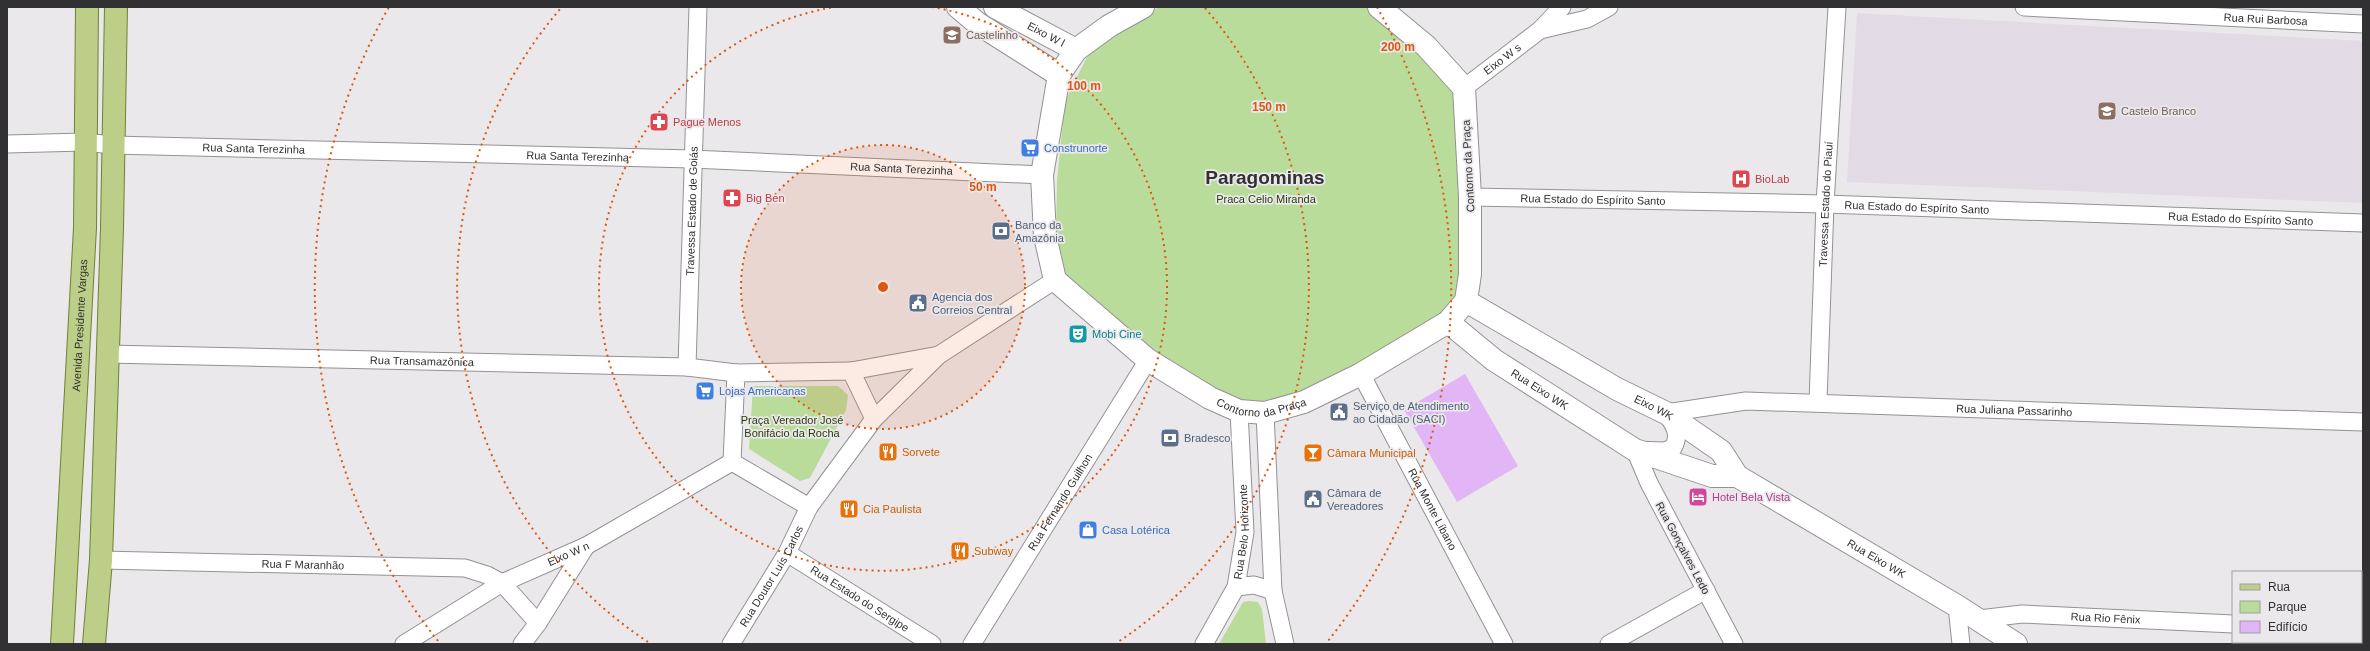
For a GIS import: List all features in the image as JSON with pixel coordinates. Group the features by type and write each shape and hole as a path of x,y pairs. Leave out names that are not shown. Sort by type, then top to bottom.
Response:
{"main road":[{"name":"Avenida Presidente Vargas","path":"62,644 85,228 84,142 87,7"},
{"path":"94,644 101,560 112,228 112,145 116,7"}],"street":[{"name":"Travessa Estado de Goiás","path":"688,367 692,159 698,7"},
{"path":"958,7 977,23 1058,75"},
{"name":"Eixo W l","path":"995,7 1076,50"},
{"path":"939,355 1055,280 1045,236 1042,175 1058,75 1076,50 1109,26 1143,7"},
{"path":"1379,7 1426,46 1464,88"},
{"name":"Eixo W s","path":"1464,88 1540,30 1562,7"},
{"name":"Eixo W s","path":"1540,30 1587,19 1609,7"},
{"name":"Travessa Estado do Piauí","path":"1818,402 1825,204 1837,7"},
{"name":"Rua Rui Barbosa","path":"2024,7 2363,24"},
{"name":"Contorno da Praça","path":"1055,280 1148,360 1210,398 1240,412 1265,413 1304,402 1361,374 1448,322 1466,302 1470,274 1470,197 1464,88"},
{"name":"Rua Santa Terezinha","path":"7,144 84,142 112,145 692,159 1042,175"},
{"name":"Rua Estado do Espírito Santo","path":"1470,197 1825,204 2363,223"},
{"name":"Eixo WK","path":"1466,302 1617,389 1666,413 1721,451 1737,476"},
{"name":"Rua Eixo WK","path":"1448,322 1494,360 1635,450"},
{"name":"Rua Transamazônica","path":"107,354 688,367 736,373 851,371 939,355"},
{"name":"Rua Doutor Luís Carlos","path":"731,644 787,553 809,507 874,419 939,355"},
{"name":"Rua Fernando Guilhon","path":"972,644 1148,360"},
{"path":"851,371 874,419"},
{"path":"736,373 732,462 809,507"},
{"name":"Rua Monte Líbano","path":"1361,374 1504,644"},
{"name":"Rua Juliana Passarinho","path":"1666,413 1746,401 1818,402 2363,422"},
{"name":"Rua Belo Horizonte","path":"1204,644 1236,587 1245,532 1240,412"},
{"path":"1265,413 1273,591 1285,644"},
{"path":"1635,450 1664,451 1673,448 1678,440 1676,429 1666,413"},
{"path":"1635,450 1712,476 1737,476"},
{"name":"Rua Gonçalves Ledo","path":"1635,450 1648,483 1734,644"},
{"name":"Eixo W n","path":"404,644 502,583 586,546 732,462"},
{"name":"Rua Eixo WK","path":"1737,476 1979,619 2016,644"},
{"path":"522,644 538,623 586,546"},
{"name":"Rua Estado do Sergipe","path":"787,553 932,644"},
{"name":"Rua F Maranhão","path":"101,560 465,568 487,575 502,583"},
{"path":"502,583 538,623"},
{"path":"1236,587 1254,585 1273,591"},
{"path":"1609,644 1706,590"},
{"path":"1957,606 1961,644"},
{"name":"Rua Rio Fênix","path":"1979,619 2022,614 2232,624"}],"shaded area":[{"name":"Castelo Branco","path":"1857,13 2363,41 2363,203 1847,182"}],"green space":[{"name":"Praca Celio Miranda","path":"1159,7 1375,7 1462,88 1461,310 1407,342 1265,410 1211,396 1062,280 1056,240 1057,180 1065,101 1092,47"},
{"name":"Praça Vereador José Bonifácio da Rocha","path":"753,386 838,386 848,395 846,410 810,478 800,481 749,449"},
{"path":"1243,602 1258,602 1262,609 1266,644 1219,644"}],"building":[{"path":"1465,374 1518,466 1457,502 1404,410"}],"place":[{"name":"Castelinho","path":"952,35"},
{"name":"Castelo Branco","path":"2107,111"},
{"name":"Pague Menos","path":"659,122"},
{"name":"Construnorte","path":"1030,148"},
{"name":"BioLab","path":"1741,179"},
{"name":"Big Ben","path":"732,198"},
{"name":"Banco da Amazônia","path":"1001,231"},
{"name":"Agencia dos Correios Central","path":"918,303"},
{"name":"Mobi Cine","path":"1078,334"},
{"name":"Lojas Americanas","path":"705,391"},
{"name":"Serviço de Atendimento ao Cidadão (SACI)","path":"1339,412"},
{"name":"Bradesco","path":"1170,438"},
{"name":"Sorvete","path":"888,452"},
{"name":"Câmara Municipal","path":"1313,453"},
{"name":"Hotel Bela Vista","path":"1698,497"},
{"name":"Câmara de Vereadores","path":"1313,499"},
{"name":"Cia Paulista","path":"849,509"},
{"name":"Casa Lotérica","path":"1088,530"},
{"name":"Subway","path":"960,551"}],"district":[{"name":"Paragominas","path":"1265,177"}]}
